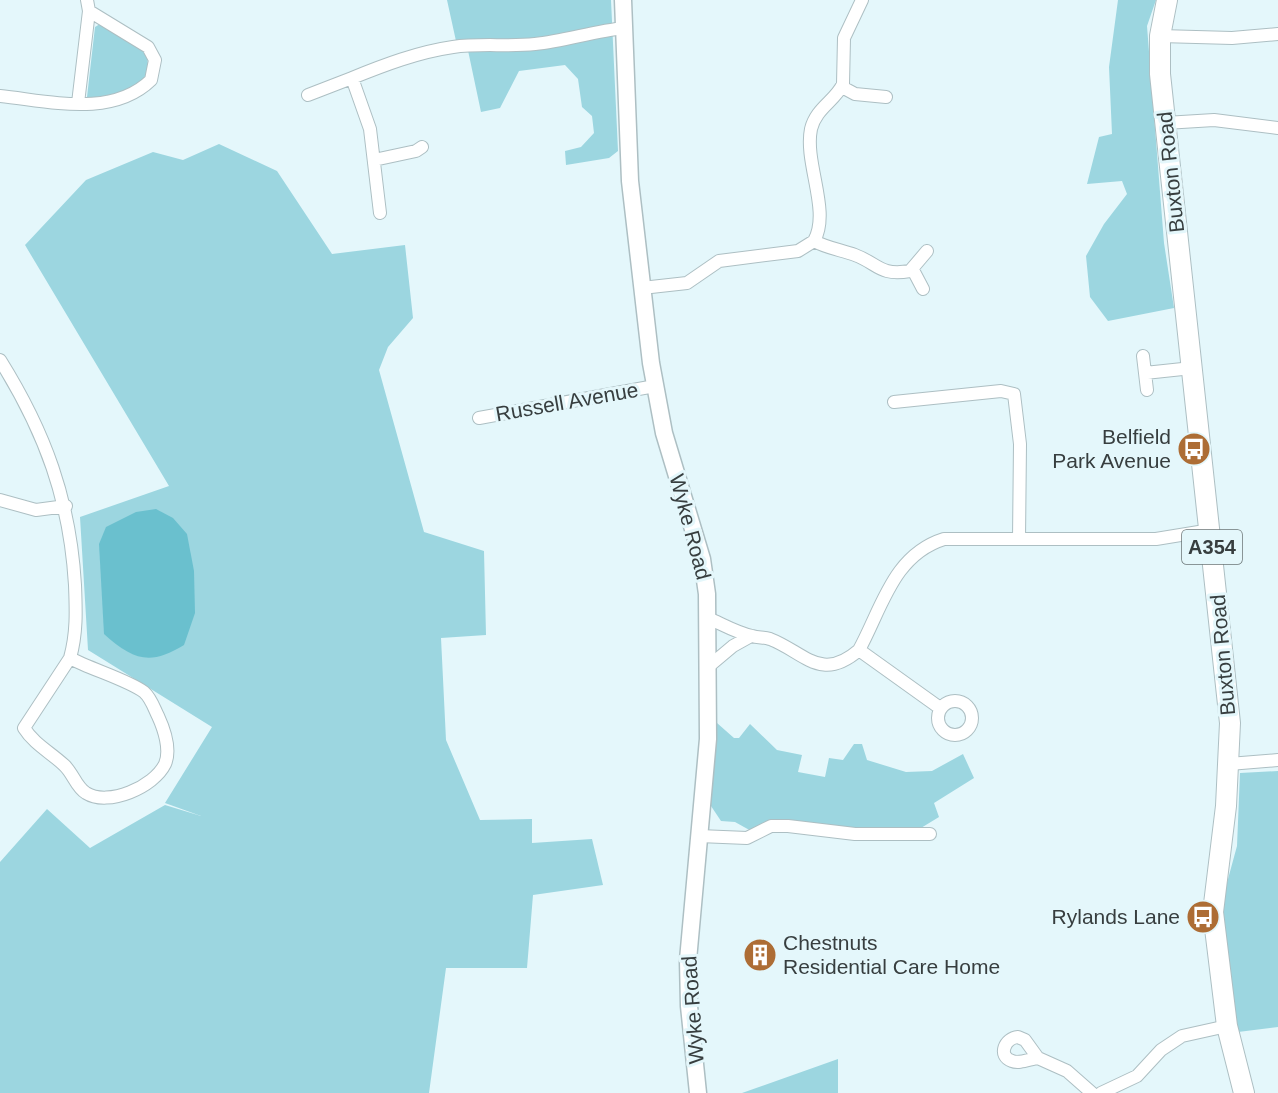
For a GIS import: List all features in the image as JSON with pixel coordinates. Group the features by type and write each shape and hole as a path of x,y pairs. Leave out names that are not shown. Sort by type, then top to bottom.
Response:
{"highway":[{"name":"Buxton Road","path":"1167,0 1160,36 1165,123 1211,530 1228,704 1229,764 1213,912 1227,1026 1244,1093"}],"main road":[{"name":"Wyke Road","path":"623,0 630,181 655,386 666,442 702,559 708,618 708,739 693,891 688,992 698,1093"}],"street":[{"path":"642,288 687,283 719,261 798,251 814,241 819,222 811,130 823,106 842,87 844,38 862,0"},
{"path":"0,96 78,103 103,104 132,95 152,80 155,60 148,46 88,6 78,103"},
{"path":"308,95 399,60 442,49 480,45 532,45 594,31 625,28"},
{"path":"1160,36 1232,39 1278,34"},
{"path":"352,78 370,129 380,213"},
{"path":"842,87 861,95 886,97"},
{"path":"1165,123 1214,120 1278,128"},
{"path":"374,160 416,151 422,147"},
{"path":"814,241 858,256 882,271 913,270 927,251"},
{"path":"913,270 923,289"},
{"path":"1143,356 1147,390"},
{"path":"0,360 4,377 29,411 59,482 73,540 77,618 70,658 24,728 35,743 66,767 81,789 88,794 98,799 112,799 127,794 153,778 166,762 167,745 161,724 145,693 70,658"},
{"path":"1145,373 1192,368"},
{"name":"Russell Avenue","path":"479,418 655,386"},
{"path":"894,402 1001,391 1014,394 1020,444 1019,539"},
{"path":"0,500 36,510 66,506"},
{"path":"708,618 752,636 772,640 800,658 821,664 841,662 859,650 892,581 917,551 944,539 1156,538 1211,530"},
{"path":"708,668 733,646 752,636"},
{"path":"859,650 940,708"},
{"path":"1229,764 1278,760"},
{"path":"699,836 747,838 771,826 855,834 930,834"},
{"path":"1101,1093 1137,1076 1161,1050 1182,1036 1227,1026"},
{"path":"1038,1058 1067,1071 1092,1093"}],"shaded area":[{"path":"447,0 611,0 618,151 609,158 566,165 565,151 581,147 594,133 592,116 582,107 578,79 565,65 519,71 500,108 481,112 466,41 456,41"},
{"path":"1118,0 1156,0 1147,26 1164,243 1174,308 1108,321 1090,297 1086,256 1104,224 1127,194 1122,181 1087,184 1099,137 1112,134 1109,67"},
{"path":"100,24 137,44 144,52 148,65 146,74 134,88 116,95 87,97 95,27"},
{"path":"219,144 277,171 332,254 405,245 413,318 388,347 379,370 424,532 484,551 486,635 441,638 446,740 480,820 532,819 532,843 592,839 603,885 533,895 527,968 446,968 429,1093 0,1093 0,862 47,809 90,848 165,805 201,816 165,803 212,727 88,650 80,517 169,486 25,245 86,180 153,152 183,160"},
{"path":"156,509 173,518 187,534 194,571 195,613 184,645 172,652 151,658 124,650 104,634 99,544 106,527 136,512"},
{"path":"717,723 734,738 739,738 750,724 777,750 802,755 798,772 825,777 829,758 843,760 854,744 862,744 867,760 906,772 932,771 963,754 974,778 934,803 939,817 916,831 831,829 753,832 735,822 721,821 707,800 713,731"},
{"path":"1278,771 1278,1027 1238,1032 1219,912 1237,846 1240,773"},
{"path":"838,1059 838,1093 742,1093"}],"place":[{"name":"Belfield Park Avenue","path":"1194,449"},
{"name":"Rylands Lane","path":"1203,917"},
{"name":"Chestnuts Residential Care Home","path":"760,955"}]}
